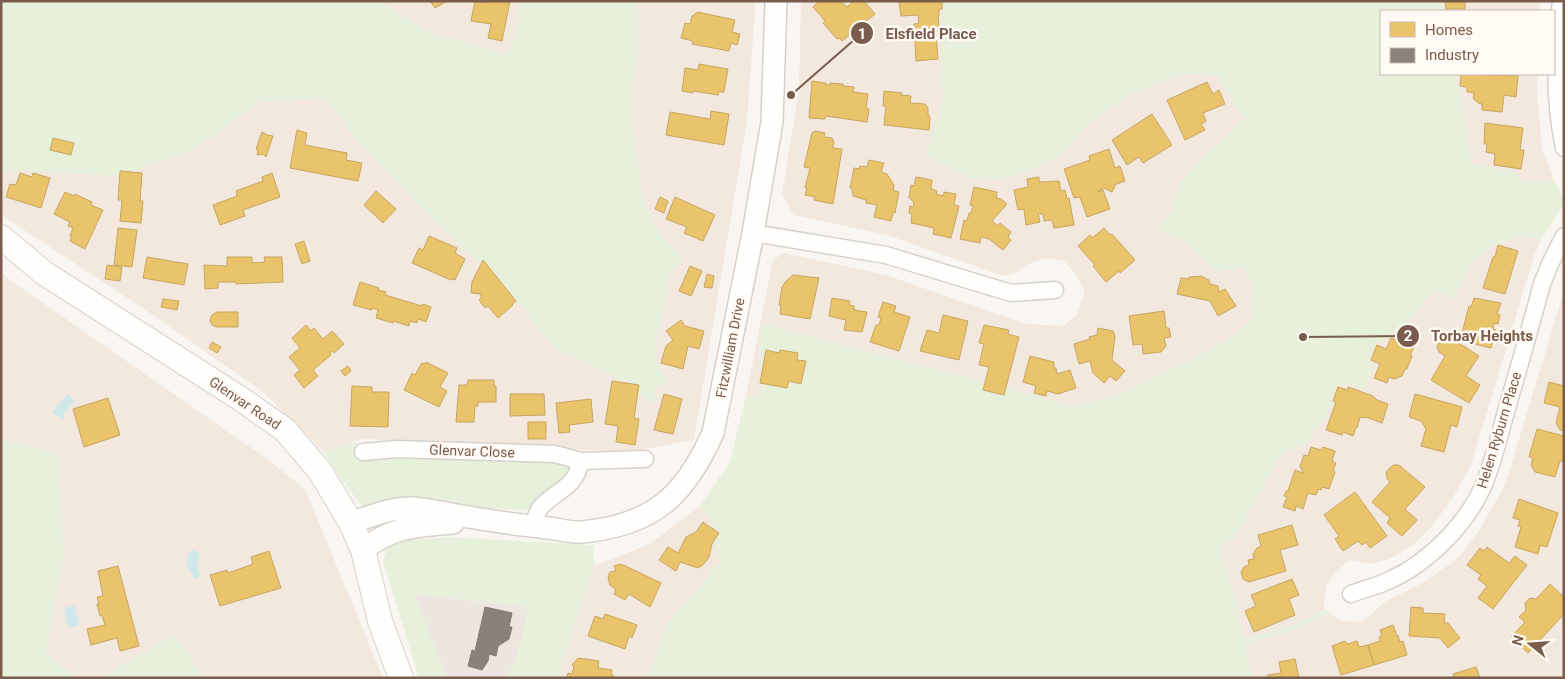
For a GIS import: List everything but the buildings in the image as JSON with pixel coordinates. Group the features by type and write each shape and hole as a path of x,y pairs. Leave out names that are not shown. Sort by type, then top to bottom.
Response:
{"main road":[{"name":"Glenvar Road","path":"1,236 44,273 241,399 285,430 320,471 351,524 363,550 380,621 401,678"}],"street":[{"name":"Fitzwilliam Drive","path":"351,524 382,513 409,508 580,532 622,524 643,517 664,504 682,486 700,461 713,434 753,233 772,122 776,1"},
{"path":"1561,1 1557,32 1558,123 1564,148"},
{"path":"753,233 886,255 1011,293 1055,290"},
{"name":"Helen Ryburn Place","path":"1351,594 1391,580 1415,565 1446,538 1465,518 1474,503 1484,485 1497,445 1542,284 1564,236"},
{"name":"Glenvar Close","path":"362,452 396,449 555,454 581,461 645,459"},
{"path":"532,526 539,509 569,486 579,470 581,461"},
{"name":"Fitzwilliam Drive","path":"363,550 378,538 413,526 493,521"}],"shaded area":[{"path":"1,1 754,1 755,10 747,120 694,440 639,450 583,450 546,445 363,439 324,452 263,392 1,213"},
{"path":"801,1 961,1 1136,90 1179,72 1224,77 1249,119 1243,265 1268,317 1196,357 1090,409 798,406 746,396 773,260 784,253 886,275 1026,324 1063,326 1077,315 1085,291 1075,273 1063,260 1045,258 1028,264 1016,273 1003,276 887,235 794,215 782,195 799,90"},
{"path":"1434,1 1540,1 1539,10 1436,10"},
{"path":"1450,75 1537,75 1542,150 1554,180 1489,180 1475,178"},
{"path":"1482,226 1541,240 1534,256 1471,465 1454,496 1432,526 1412,546 1389,559 1370,564 1350,560 1337,570 1327,585 1323,607 1326,609 1296,624 1244,639 1237,607 1218,545 1290,439 1403,302"},
{"path":"1,272 260,454 305,489 383,678 203,678 174,634 101,678 75,678 46,652 64,553 58,453 1,439"},
{"path":"1564,291 1564,678 1249,678 1241,646 1298,629 1330,613 1340,621 1362,622 1386,601 1424,582 1456,560 1480,529 1505,485"},
{"path":"699,507 773,576 690,678 558,678 594,566 650,544"},
{"path":"414,594 530,607 517,657 507,678 446,678"}],"green space":[{"path":"1,1 378,1 429,32 508,54 517,33 520,1 638,1 638,55 632,87 631,116 642,191 652,223 684,259 670,272 661,327 656,338 655,357 657,365 668,377 668,384 657,385 653,404 627,382 555,349 503,284 431,219 357,140 325,99 259,102 192,151 117,176 1,170"},
{"path":"943,1 1440,1 1442,10 1380,10 1380,75 1456,75 1472,163 1514,172 1520,180 1554,180 1564,204 1541,240 1523,236 1495,245 1473,260 1455,298 1433,291 1399,333 1375,344 1369,358 1373,367 1365,391 1350,384 1336,386 1331,401 1333,404 1308,442 1281,455 1234,539 1222,543 1221,554 1235,598 1244,639 1296,624 1326,609 1330,613 1298,629 1245,645 1252,678 648,678 666,626 720,562 710,517 699,507 730,462 746,396 761,398 761,323 1075,406 1117,395 1196,357 1238,333 1255,317 1249,304 1255,289 1246,272 1241,268 1217,271 1182,240 1160,231 1160,225 1172,210 1181,182 1201,160 1245,119 1217,76 1181,75 1128,96 1086,126 1062,155 1035,168 999,180 970,178 926,156 943,98 940,70"},
{"path":"1,439 58,453 64,553 46,652 75,678 1,678"},
{"path":"356,442 360,459 394,455 553,459 572,463 568,477 530,510 440,506 366,511 342,480 324,452"},
{"path":"447,537 594,545 594,566 558,678 507,678 517,657 529,607 415,594 446,678 419,678 383,561 387,547 399,541"},
{"path":"175,634 203,678 101,678"}],"water":[{"path":"67,394 75,400 63,415 65,417 63,420 52,412"},
{"path":"194,550 198,552 200,558 197,564 200,574 198,579 194,578 187,565 188,554"},
{"path":"75,606 79,626 68,628 64,608"}],"place":[{"name":"Elsfield Place","path":"791,95"},
{"name":"Torbay Heights","path":"1303,337"}]}
